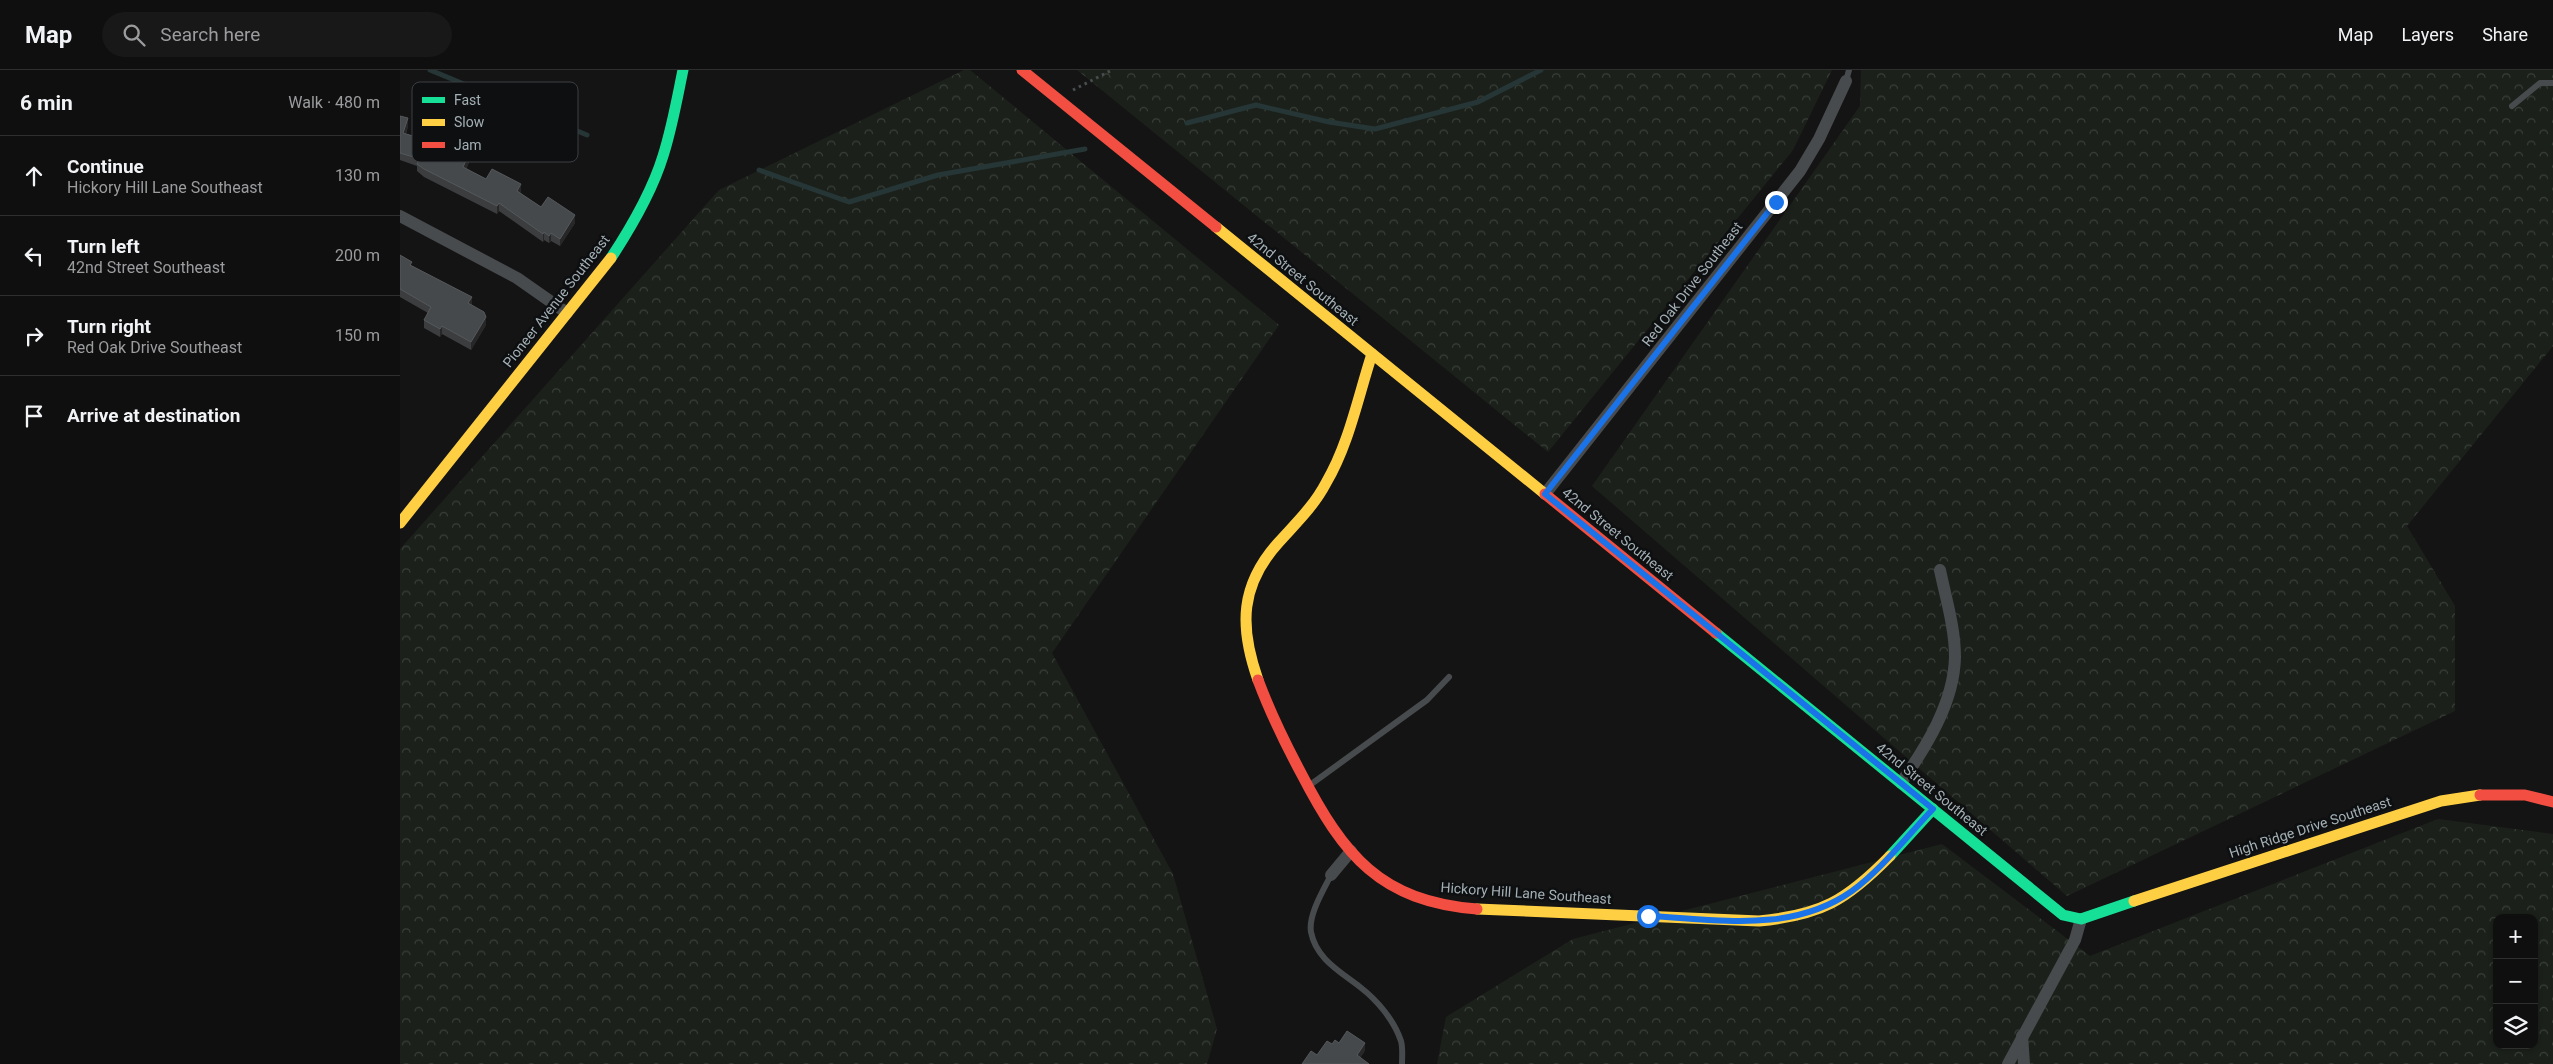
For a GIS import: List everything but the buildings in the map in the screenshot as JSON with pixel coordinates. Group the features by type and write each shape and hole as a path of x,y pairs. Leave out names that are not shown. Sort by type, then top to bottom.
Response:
{"street":[{"name":"Pioneer Avenue Southeast","path":"400,523 612,257 643,202 659,168 670,130 683,70"},
{"name":"42nd Street Southeast","path":"1022,70 2064,915 2081,918"},
{"name":"Red Oak Drive Southeast","path":"1545,494 1800,171 1819,139 1847,76"},
{"path":"400,216 517,278 567,313"},
{"name":"Hickory Hill Lane Southeast","path":"1372,354 1333,469 1318,497 1261,564 1247,595 1245,621 1249,649 1272,717 1309,786 1339,836 1371,872 1392,886 1429,902 1481,908 1759,922 1789,918 1818,910 1852,890 1881,864 1933,809"},
{"path":"1901,783 1927,744 1942,713 1955,659 1952,626 1940,570"},
{"name":"High Ridge Drive Southeast","path":"2081,918 2441,801 2494,793 2541,798 2553,802"},
{"path":"1331,875 1351,851"},
{"path":"2008,1064 2075,940 2081,918"},
{"path":"2022,1036 2024,1064"}],"lane":[{"path":"2512,106 2540,83 2553,83"},
{"path":"1309,786 1427,700 1449,677"},
{"path":"1331,875 1318,900 1310,931 1320,952 1339,973 1360,986 1384,1010 1401,1042 1402,1064"}],"path":[{"path":"1057,98 1112,70"}],"green space":[{"path":"964,70 970,70 1279,325 1052,653 1173,874 1217,1029 1207,1064 400,1064 400,549 719,190"},
{"path":"1077,70 1832,70 1793,150 1548,452"},
{"path":"1861,70 2553,70 2553,346 2407,526 2455,606 2455,711 2067,896 1592,486 1860,106"},
{"path":"2438,819 2553,834 2553,1064 1437,1064 1446,1017 1573,939 1942,844 2090,956"}],"waterway":[{"path":"430,70 459,82"},
{"path":"1187,123 1256,105 1329,122 1375,129 1478,102 1541,70"},
{"path":"578,131 587,135"},
{"path":"759,170 849,202 938,175 1085,149"}],"traffic: fast":[{"path":"611,258 641,208 653,183 669,135 683,70"},
{"path":"1716,633 2063,915 2081,919 2134,901"},
{"path":"1890,856 1933,809"}],"traffic: slow":[{"path":"1216,227 1545,494"},
{"path":"400,523 611,258"},
{"path":"1258,680 1248,642 1246,624 1250,590 1266,558 1310,507 1334,468 1347,436 1372,354"},
{"path":"2134,901 2441,801 2480,795"},
{"path":"1477,909 1759,921 1799,915 1831,903 1846,895 1860,884 1890,856"}],"traffic: jam":[{"path":"1022,70 1216,227"},
{"path":"1545,494 1716,633"},
{"path":"1258,680 1278,727 1301,773 1333,828 1350,850 1369,869 1390,884 1415,896 1443,904 1477,909"},
{"path":"2480,795 2525,795 2553,802"}],"route":[{"path":"1648,916 1759,922 1789,918 1818,910 1852,890 1881,864 1933,809 1545,494 1776,202"}]}
